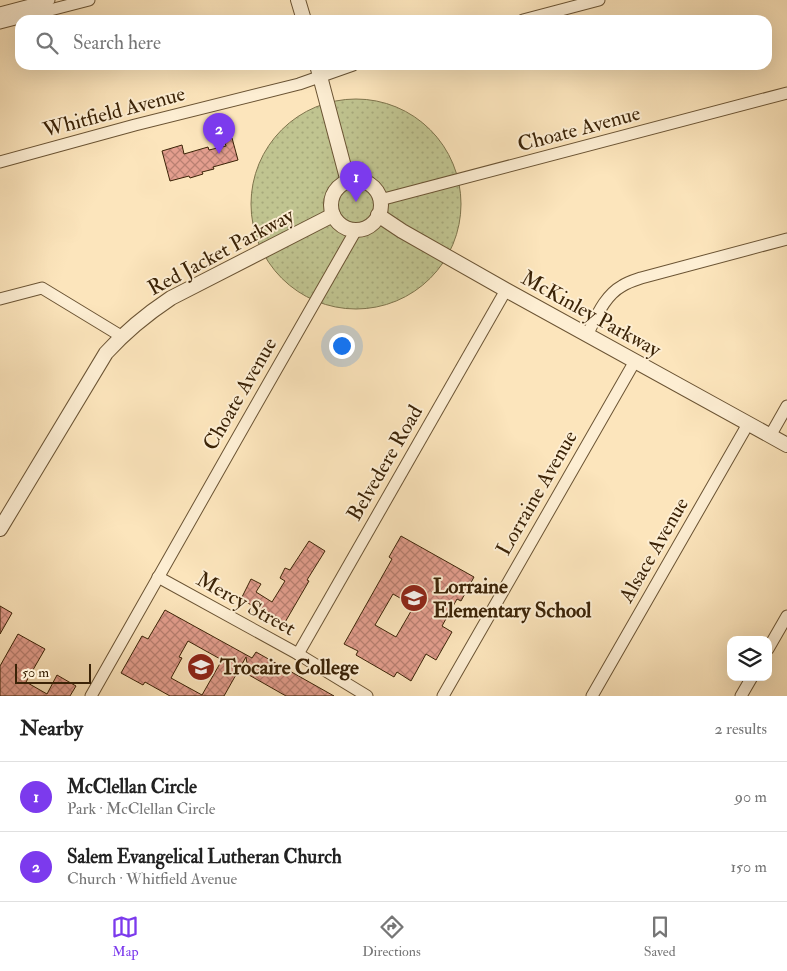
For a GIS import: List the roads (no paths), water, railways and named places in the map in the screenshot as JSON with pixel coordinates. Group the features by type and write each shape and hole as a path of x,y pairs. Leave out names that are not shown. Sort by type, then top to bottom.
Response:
{"street":[{"path":"0,13 49,0"},
{"path":"31,15 88,0"},
{"path":"298,0 302,15"},
{"path":"542,15 599,0"},
{"path":"0,23 15,19"},
{"path":"318,70 348,182"},
{"name":"Whitfield Avenue","path":"0,162 299,84 318,70"},
{"name":"Choate Avenue","path":"380,200 787,93"},
{"path":"357,181 368,184 375,190 380,200 378,216 371,225 364,229 349,229 341,225 333,215 331,204 333,196 340,186 348,182 357,181"},
{"name":"Red Jacket Parkway","path":"0,529 106,353 121,336 171,298 333,215"},
{"name":"McKinley Parkway","path":"378,216 506,290 787,445"},
{"name":"Choate Avenue","path":"91,696 356,230"},
{"path":"587,335 604,302 622,286 641,278 787,239"},
{"path":"0,299 42,288 121,336"},
{"name":"Belvedere Road","path":"298,654 506,290"},
{"name":"Lorraine Avenue","path":"443,696 635,361"},
{"path":"770,436 787,406"},
{"name":"Alsace Avenue","path":"592,696 748,424"},
{"name":"Mercy Street","path":"158,576 298,654 367,696"},
{"path":"772,642 787,616"},
{"path":"742,696 750,681"}],"place":[{"name":"Salem Evangelical Lutheran Church","path":"219,154"},
{"name":"McClellan Circle","path":"356,202"},
{"name":"Lorraine Elementary School","path":"414,598"},
{"name":"Trocaire College","path":"201,667"}]}
